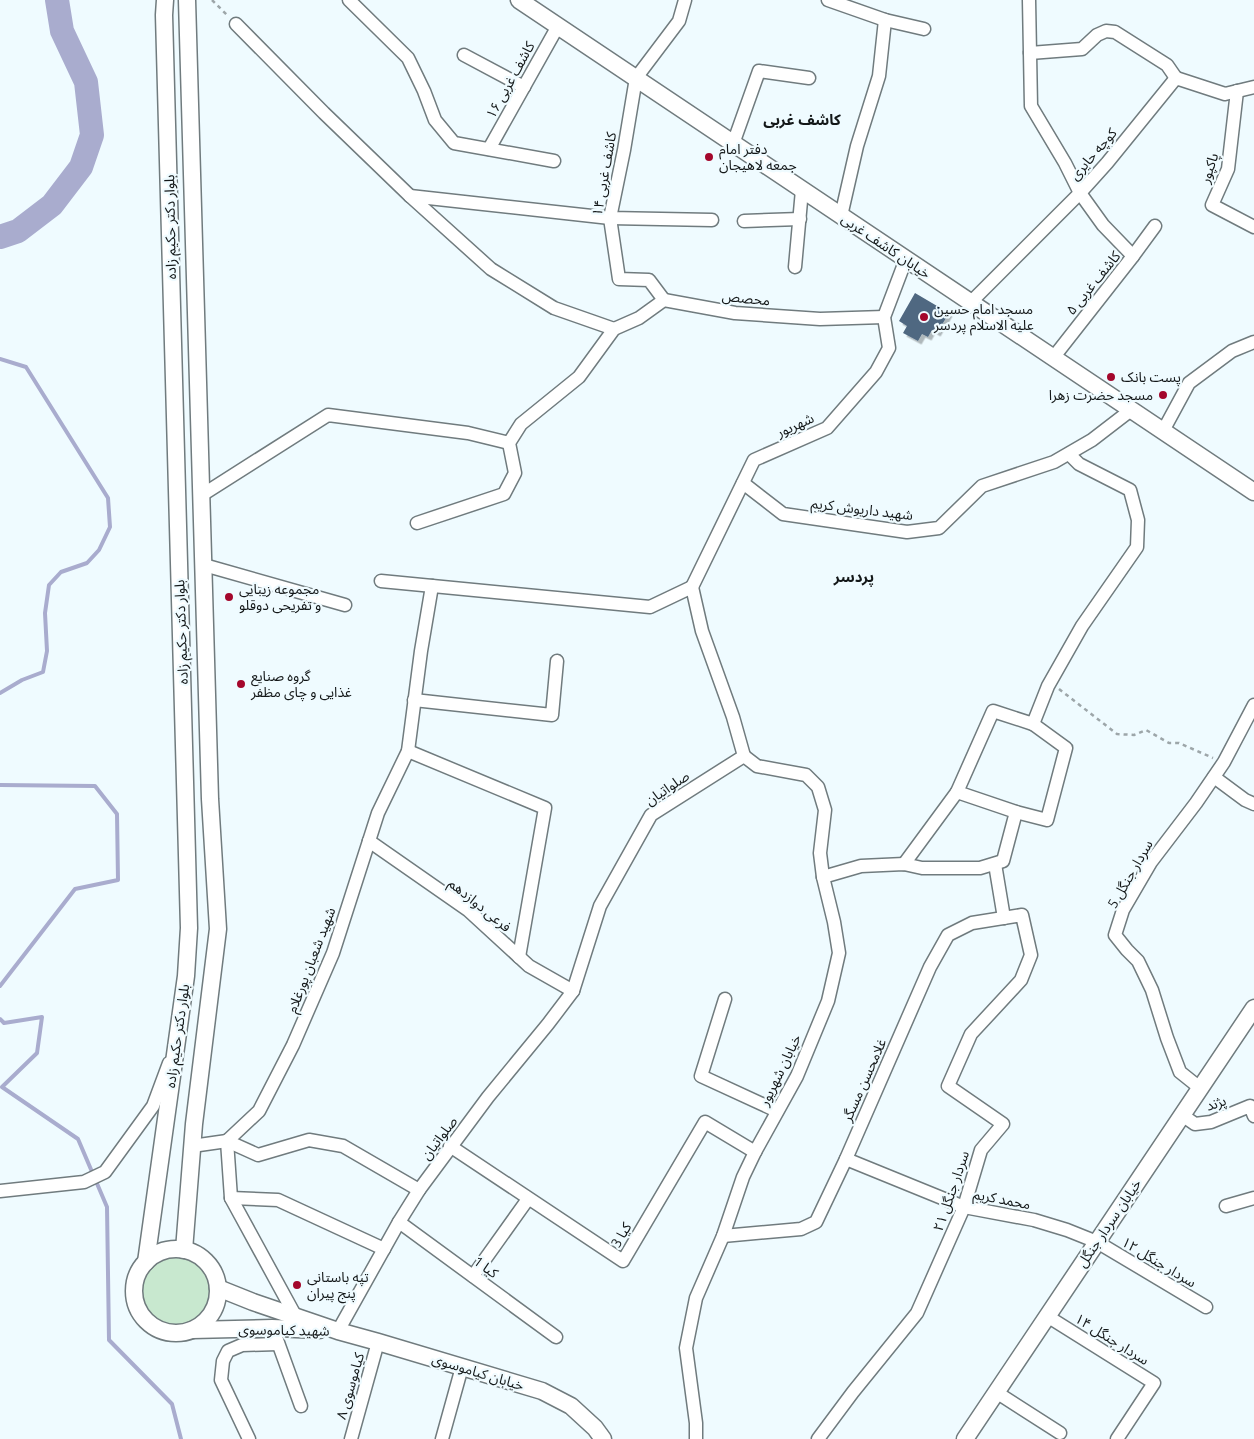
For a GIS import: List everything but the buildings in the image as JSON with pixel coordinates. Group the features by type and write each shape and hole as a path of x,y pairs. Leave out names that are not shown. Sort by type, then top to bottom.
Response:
{"main road":[{"name":"بلوار دکتر حکیم زاده","path":"146,1262 186,976 189,928 178,566 165,0"},
{"name":"بلوار دکتر حکیم زاده","path":"184,1250 192,1146 218,929 210,785 187,0"},
{"name":"خیابان کاشف غربی","path":"518,0 1254,492"},
{"path":"178,566 204,565"},
{"path":"186,785 210,785"},
{"name":"خیابان سردار جنگل","path":"965,1439 1254,1008"},
{"path":"170,1249 184,1250 196,1254 207,1263 215,1274 218,1288 217,1301 212,1313 204,1323 192,1330 167,1332 155,1327 145,1319 138,1309 134,1297 135,1284 138,1272 146,1262 157,1254 170,1249"},
{"name":"شهید کیاموسوی","path":"218,1288 338,1331"},
{"name":"شهید کیاموسوی","path":"192,1330 272,1328 338,1331"},
{"name":"خیابان کیاموسوی","path":"338,1331 542,1391 571,1406 595,1428 603,1439"}],"street":[{"path":"349,0 408,58 435,120 454,143 554,161"},
{"path":"636,78 679,21 685,0"},
{"path":"828,0 885,20 924,29"},
{"path":"1029,0 1031,106 1065,162 1080,192 1103,224 1134,256"},
{"path":"841,216 857,146 879,76 885,20"},
{"path":"236,24 410,196 491,269 554,308 614,330"},
{"name":"کاشف غربی ۱۶","path":"489,149 558,26"},
{"path":"1030,53 1082,49 1097,35 1106,31 1115,32 1167,65 1176,78 1225,94 1254,87"},
{"path":"464,55 524,87"},
{"path":"733,144 759,71 809,78"},
{"name":"کاشف غربی ۱۴","path":"636,78 610,218 619,279 649,280 664,300"},
{"name":"کوچه حایری","path":"971,302 1107,163 1176,78"},
{"name":"پاکپور","path":"1237,91 1228,168 1212,205 1254,227"},
{"path":"795,268 802,190"},
{"path":"410,196 610,218 712,220"},
{"path":"744,221 800,219"},
{"name":"کاشف غربی ۵","path":"1052,358 1134,256 1155,226"},
{"path":"884,317 906,260"},
{"path":"417,523 504,494 515,473 509,443 521,424 578,377 614,330 639,318 664,300"},
{"name":"محصص","path":"664,300 735,313 820,319 884,317"},
{"name":"شهریور","path":"692,587 754,460 827,428 876,372 890,348 884,317"},
{"path":"1163,431 1189,383 1232,351 1254,342"},
{"name":"شهید داریوش کریم","path":"742,483 783,514 907,532 939,528 982,486 1054,462 1092,440 1131,410"},
{"path":"202,495 328,415 468,433 509,443"},
{"path":"1033,724 1050,682 1082,626 1137,547 1138,520 1130,490 1079,464 1069,454"},
{"path":"204,565 345,605"},
{"path":"381,581 650,607 692,587 702,632 733,717 744,756"},
{"name":"شهید شعبان پورغلام","path":"227,1141 259,1111 293,1045 333,953 378,813 408,751 432,586"},
{"path":"414,700 552,715 557,661"},
{"name":"سردار جنگل 5","path":"1200,1088 1180,1072 1152,990 1142,968 1138,960 1115,935 1123,910 1151,862 1196,803 1224,762 1254,705"},
{"path":"904,864 957,792 993,711 1033,724 1066,748 1047,820 1016,812 957,792"},
{"path":"408,751 546,808 520,957"},
{"name":"خیابان شهریور","path":"696,1439 696,1424 686,1348 696,1298 723,1236 743,1177 797,1076 828,1001 840,953 823,877 820,853 825,810 818,787 806,775 758,766 744,756"},
{"name":"صلواتیان","path":"338,1331 419,1190 450,1146 573,990 600,906 651,815 744,756"},
{"path":"1214,777 1245,800 1254,804"},
{"path":"823,877 861,866 904,864 922,868 980,868 995,864 1003,861 1016,812"},
{"name":"فرعی دوازدهم","path":"369,841 468,910 529,966 573,990"},
{"path":"995,864 1004,918"},
{"name":"غلامحسن مسگر","path":"723,1236 801,1229 816,1222 846,1159 930,967 948,934 972,923 1022,915"},
{"name":"سردار جنگل ۲۱","path":"818,1439 853,1392 917,1313 964,1207 981,1150 1003,1124 948,1086 971,1034 1021,980 1031,955 1022,915"},
{"path":"725,999 702,1076 777,1111"},
{"path":"0,1191 84,1182 105,1172 153,1106 176,1043"},
{"name":"پژند","path":"1182,1115 1195,1124 1211,1122 1250,1106 1254,1116"},
{"name":"کیا 3","path":"450,1146 623,1261 705,1122 755,1152"},
{"path":"192,1146 227,1141 258,1155 310,1140 343,1146 419,1190"},
{"path":"227,1141 231,1198 296,1316"},
{"name":"محمد کریم","path":"846,1159 964,1207 1034,1220 1097,1242"},
{"path":"231,1198 278,1200 384,1249"},
{"path":"1226,1206 1254,1198"},
{"path":"473,1276 528,1199"},
{"name":"کیا 1","path":"399,1222 556,1337"},
{"name":"سردار جنگل ۱۲","path":"1097,1242 1206,1307"},
{"name":"سردار جنگل ۱۴","path":"1047,1316 1154,1383 1117,1439"},
{"path":"272,1328 300,1406"},
{"name":"کیاموسوی ۸","path":"351,1439 378,1342"},
{"path":"249,1439 221,1380 223,1361 228,1351 242,1344 278,1344"},
{"path":"442,1439 462,1367"},
{"path":"996,1392 1060,1433"}],"path":[{"path":"212,0 236,24"},
{"path":"1050,682 1117,734 1134,735 1146,730 1169,743 1179,743 1224,762"}],"green space":[{"path":"183,1256 202,1266 210,1278 212,1292 210,1306 202,1318 190,1326 169,1328 150,1318 142,1306 140,1285 150,1266 162,1258"}],"waterway":[{"path":"0,237 18,231 52,205 81,167 92,135 86,82 62,31 57,0"},
{"path":"0,359 26,367 108,498 110,527 99,550 87,563 61,572 49,585 45,613 47,651 43,672 22,680 0,693"},
{"path":"0,785 95,786 117,814 118,880 75,889 0,986"},
{"path":"0,1019 4,1023 42,1017 37,1053 2,1087 78,1139 107,1207 109,1340 172,1404 181,1439"}],"place":[{"name":"دفتر امام جمعه لاهیجان","path":"709,157"},
{"name":"مسجد امام حسین علیه الاسلام پردسر","path":"924,317"},
{"name":"پست بانک","path":"1111,377"},
{"name":"مسجد حضرت زهرا","path":"1163,395"},
{"name":"مجموعه زیبایی و تفریحی دوقلو","path":"229,597"},
{"name":"گروه صنایع غذایی و چای مظفر","path":"241,684"},
{"name":"تپه باستانی پنج پیران","path":"297,1285"}],"district":[{"name":"کاشف غربی","path":"802,120"},
{"name":"پردسر","path":"854,577"}]}
